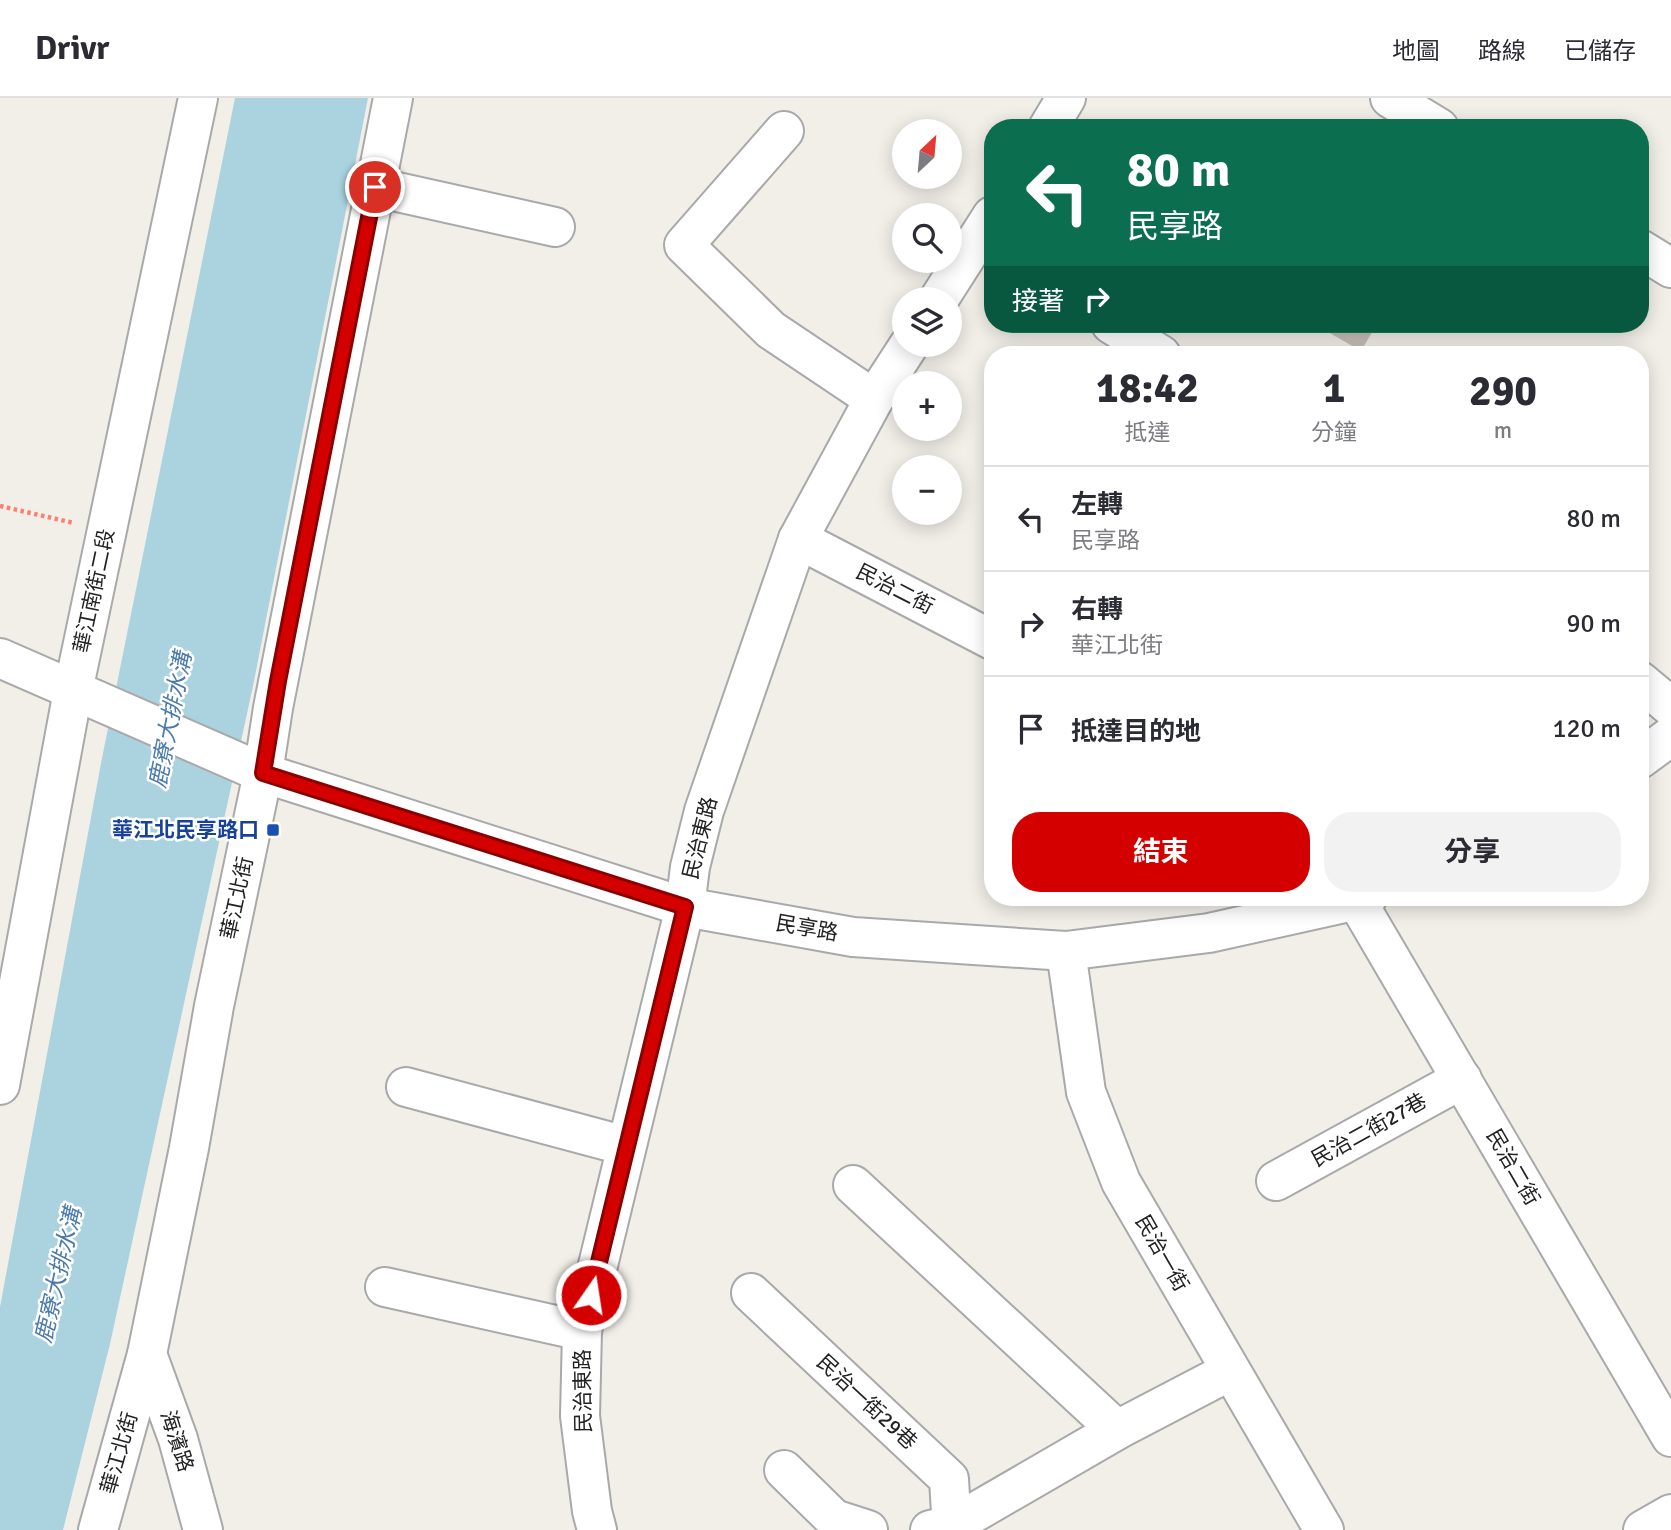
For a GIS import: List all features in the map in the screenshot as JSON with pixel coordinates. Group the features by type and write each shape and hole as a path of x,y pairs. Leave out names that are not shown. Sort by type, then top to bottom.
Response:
{"street":[{"name":"華江南街二段","path":"0,1085 73,691 198,98"},
{"name":"華江北街","path":"98,1530 147,1354 189,1148 214,1006 263,773 276,694 393,98"},
{"path":"1053,119 1066,98"},
{"path":"1390,98 1424,119"},
{"path":"784,131 684,245 771,330 874,399"},
{"path":"375,187 555,227"},
{"path":"948,287 984,239"},
{"path":"1649,255 1671,268"},
{"path":"1126,333 1146,346"},
{"name":"民治東路","path":"597,1530 592,1511 580,1416 582,1331 685,907 690,867 704,811 798,539 874,399 901,357"},
{"name":"民治二街","path":"798,539 984,636"},
{"path":"0,658 73,691"},
{"path":"1649,689 1671,707"},
{"name":"民享路","path":"73,691 263,773 685,907 853,937 1066,951 1209,933 1329,906"},
{"path":"1649,752 1671,736"},
{"name":"民治二街","path":"1364,906 1671,1437"},
{"path":"0,926 23,963"},
{"name":"民治一街","path":"1066,951 1086,1092 1121,1182 1324,1530"},
{"name":"民治二街27巷","path":"1276,1181 1462,1079"},
{"path":"405,1087 626,1146"},
{"path":"853,1185 1117,1430"},
{"path":"385,1287 582,1331"},
{"name":"民治一街29巷","path":"751,1293 949,1479 945,1528"},
{"name":"海濱路","path":"147,1354 178,1439 203,1530"},
{"name":"民治一街29巷","path":"945,1528 1117,1430 1230,1371"},
{"path":"784,1470 834,1519 868,1530"},
{"path":"1643,1530 1671,1514"}],"path":[{"path":"0,506 107,530"}],"water":[{"name":"鹿寮大排水溝","path":"235,98 368,98 253,686 110,1344 63,1530 0,1530 0,1307 102,758"}],"building":[{"path":"1330,333 1372,333 1364,346 1352,346"}],"place":[{"name":"華江北民享路口","path":"273,830"}],"route":[{"path":"375,187 278,681 263,773 685,907 591,1295"}]}
